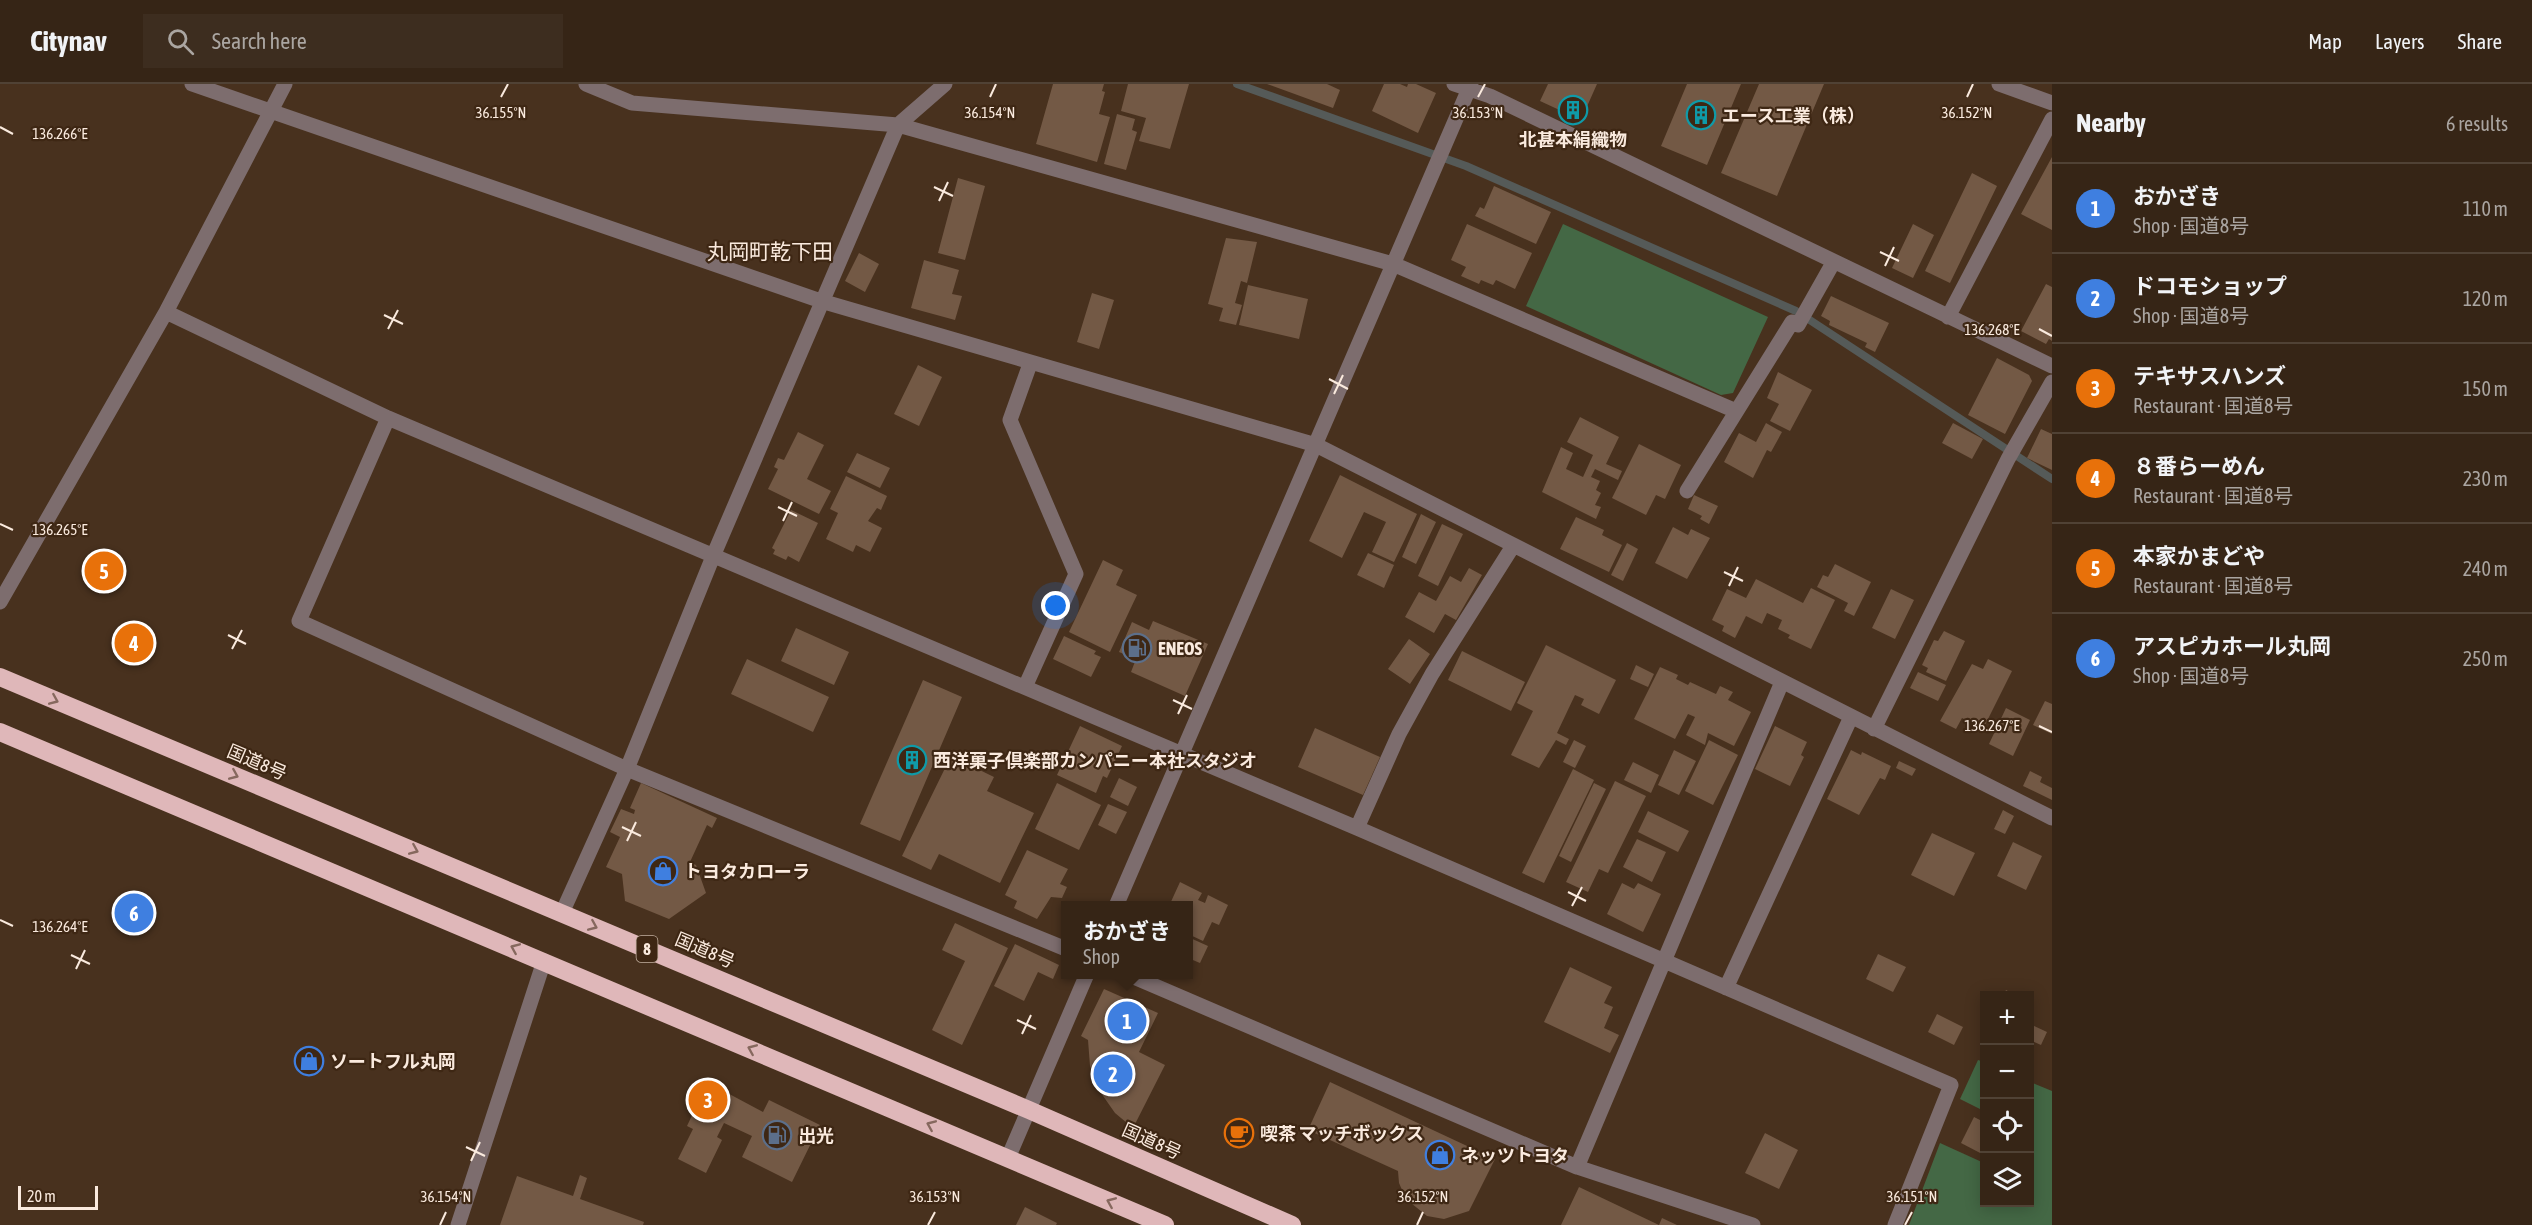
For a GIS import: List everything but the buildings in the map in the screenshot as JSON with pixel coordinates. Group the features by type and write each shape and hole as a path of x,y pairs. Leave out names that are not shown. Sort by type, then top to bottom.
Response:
{"highway":[{"name":"国道8号","path":"0,677 1029,1110 1292,1225"},
{"path":"0,732 1165,1225"}],"street":[{"path":"192,84 821,302 1316,445 2052,818"},
{"path":"0,602 166,312 273,111 285,84"},
{"path":"586,84 632,103 898,125 1394,264 1736,411"},
{"path":"562,913 627,769 714,554 898,125 945,84"},
{"path":"1454,84 1470,87 1490,96 1833,263 2052,366"},
{"path":"1999,84 2052,103"},
{"path":"1118,901 1470,87"},
{"path":"1948,317 2052,119"},
{"path":"1687,491 1792,322 1798,325 1833,263"},
{"path":"166,312 388,418 1357,828 1951,1085 1895,1225"},
{"path":"1025,687 1076,574 1010,420 1030,364"},
{"path":"1874,729 2008,459 2052,382"},
{"path":"388,418 299,621 627,769 1061,947"},
{"path":"1357,828 1399,734 1432,674 1513,546"},
{"path":"1577,1167 1782,682"},
{"path":"1726,988 1851,717"},
{"path":"458,1225 544,961"},
{"path":"1008,1158 1085,979"},
{"path":"1136,979 1577,1167 1753,1225"}],"green space":[{"path":"1563,224 1768,317 1733,393 1721,395 1526,306"},
{"path":"1978,1060 1980,1061 1980,1109 1960,1099"},
{"path":"2034,1084 2052,1091 2052,1225 1909,1225 1940,1143 1980,1161 1980,1207 2034,1207"}],"waterway":[{"path":"1237,84 1466,166 1796,311 2052,479"}],"place":[{"name":"北甚本絹織物","path":"1573,110"},
{"name":"エース工業（株）","path":"1701,115"},
{"name":"本家かまどや","path":"104,571"},
{"name":"８番らーめん","path":"134,643"},
{"name":"ENEOS","path":"1137,648"},
{"name":"西洋菓子倶楽部カンパニー本社スタジオ","path":"912,760"},
{"name":"トヨタカローラ","path":"663,871"},
{"name":"アスピカホール丸岡","path":"134,913"},
{"name":"おかざき","path":"1127,1021"},
{"name":"ソートフル丸岡","path":"309,1061"},
{"name":"ドコモショップ","path":"1113,1074"},
{"name":"テキサスハンズ","path":"708,1100"},
{"name":"喫茶 マッチボックス","path":"1239,1133"},
{"name":"出光","path":"777,1135"},
{"name":"ネッツトヨタ","path":"1440,1155"}],"district":[{"name":"丸岡町乾下田","path":"770,251"}]}
